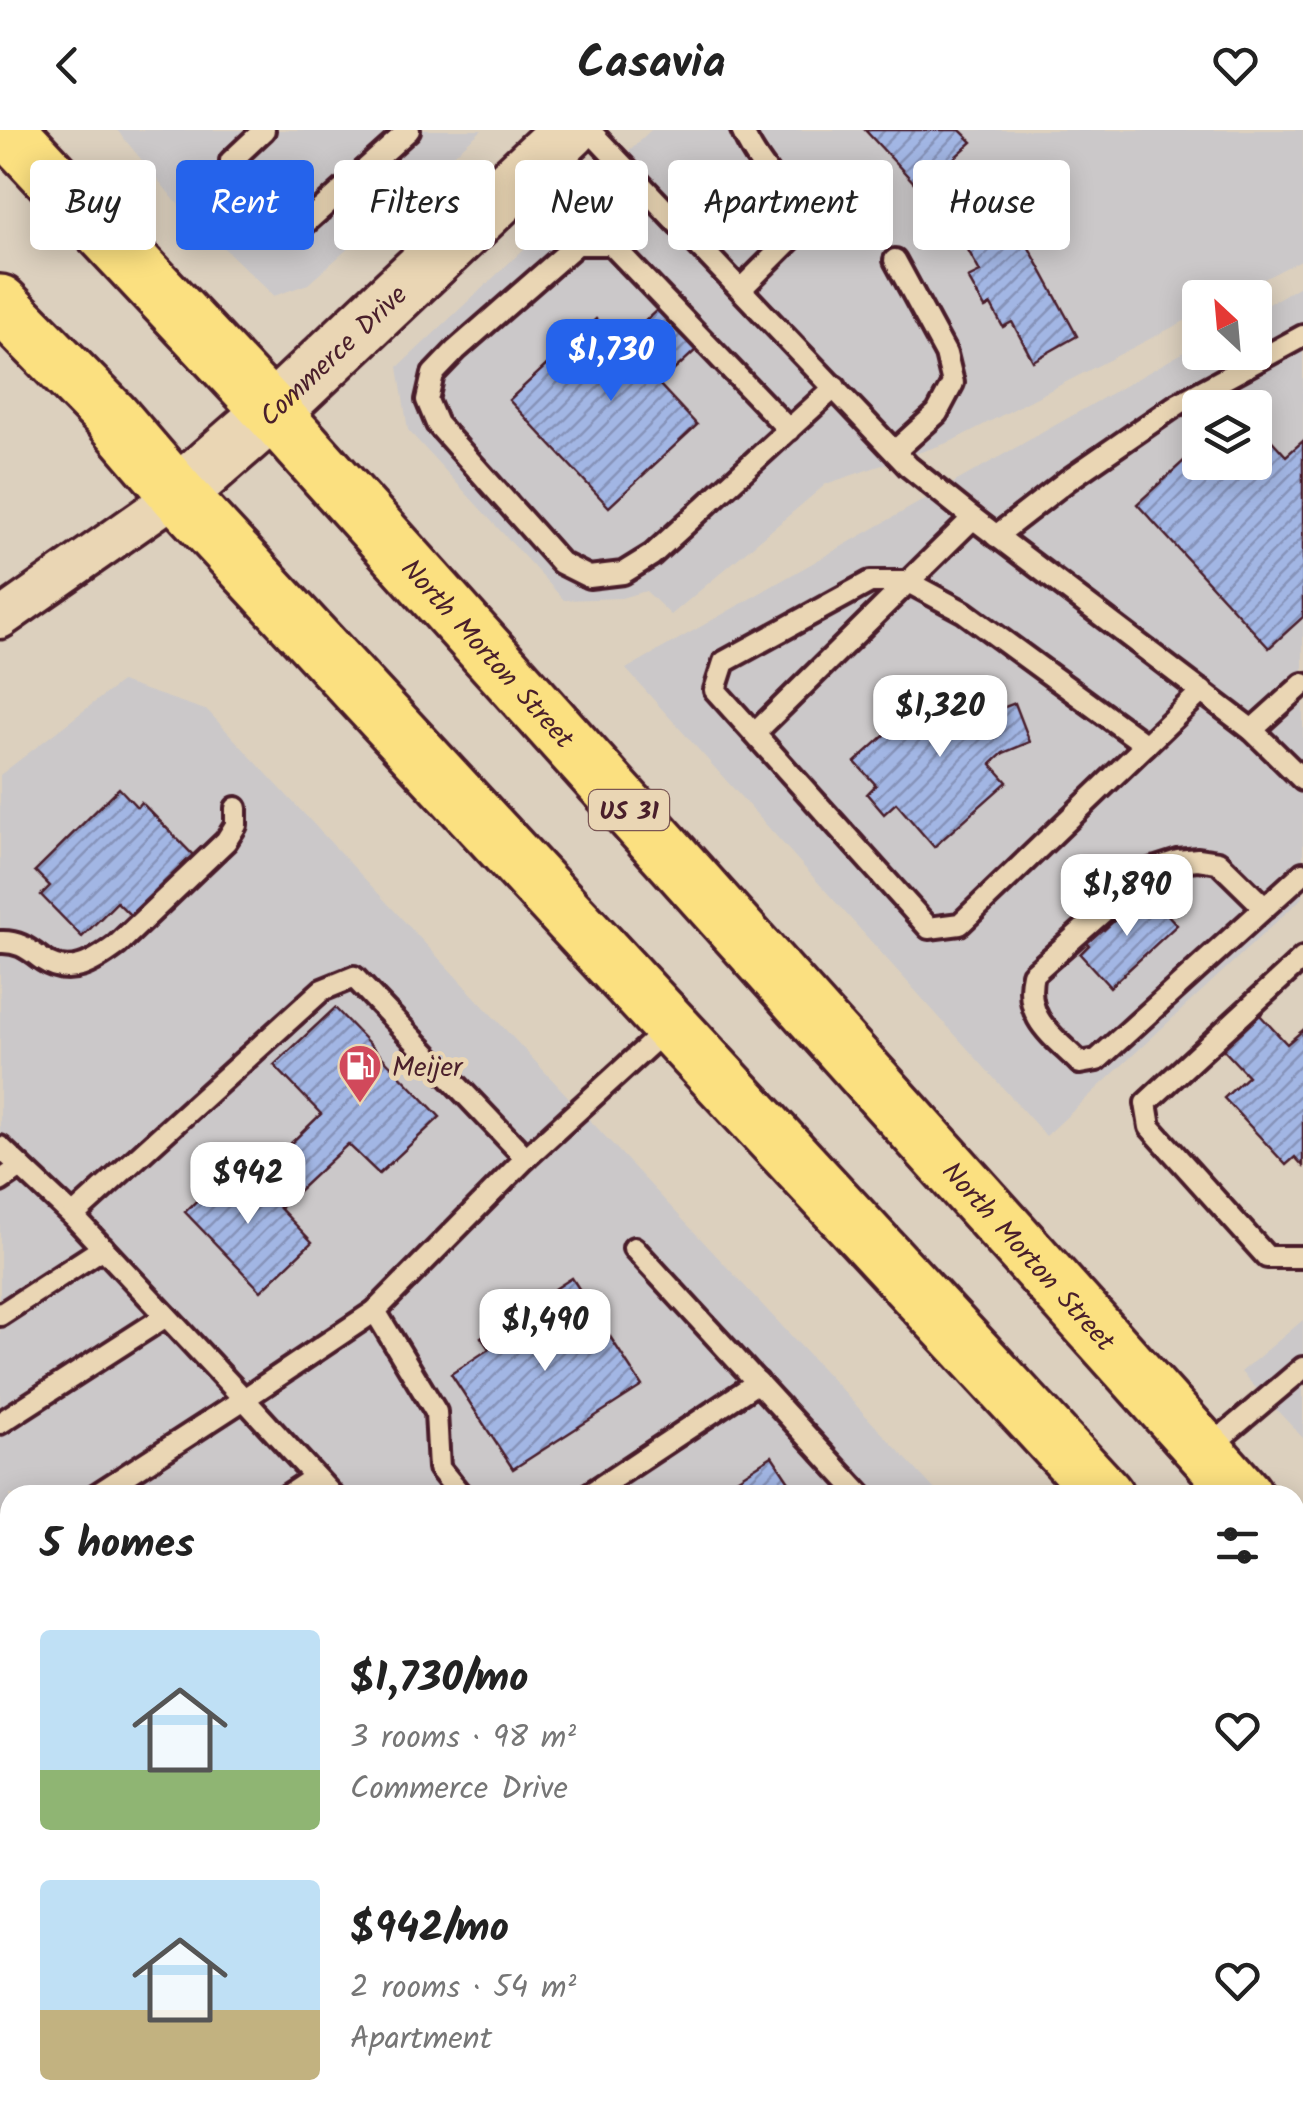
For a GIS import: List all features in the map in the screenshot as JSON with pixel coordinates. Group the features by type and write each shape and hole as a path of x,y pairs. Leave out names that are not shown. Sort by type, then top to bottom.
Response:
{"main road":[{"name":"North Morton Street","path":"8,130 272,412 1235,1485"},
{"path":"0,303 110,416 1096,1485"}],"street":[{"name":"Commerce Drive","path":"178,494 272,412 570,130"},
{"path":"0,619 178,494"}],"lane":[{"path":"264,130 230,160 233,181 274,227 300,228 409,130"},
{"path":"589,130 908,466 1252,730 1303,780"},
{"path":"741,289 791,239 797,217 784,193 751,152 742,130"},
{"path":"789,430 610,244 577,244 456,350 433,374 427,400 437,424 560,563 588,577 623,573 652,555 789,430 835,388"},
{"path":"894,451 937,413 953,383 946,354 895,260"},
{"path":"996,536 1068,480 1178,404 1303,336"},
{"path":"754,733 972,518"},
{"path":"1146,745 964,612 908,582 870,582 724,662 715,690 930,928 960,924 1146,745 1202,691"},
{"path":"1252,730 1303,684"},
{"path":"0,942 30,948 54,966 83,966 97,960 117,946 226,841 236,825 236,808"},
{"path":"1265,908 1218,862 1178,861 1150,870 1032,974 1028,994 1039,1022 1080,1062 1097,1060 1303,874"},
{"path":"1303,958 1146,1103 1150,1127 1266,1257 1303,1257"},
{"path":"73,1216 322,990 354,977 526,1158"},
{"path":"111,1485 375,1311 526,1158 670,1025"},
{"path":"0,1146 73,1216 323,1485"},
{"path":"0,1180 22,1166"},
{"path":"0,1315 103,1248"},
{"path":"634,1248 852,1485"},
{"path":"375,1311 436,1412 439,1468 453,1485"},
{"path":"0,1423 166,1316"},
{"path":"1204,1452 1303,1368"},
{"path":"603,1485 758,1382"},
{"path":"303,1485 315,1477"}],"shaded area":[{"path":"117,130 482,130 448,160 334,160 334,250 346,250 308,284 274,296 226,250 314,250 314,160 176,160 176,202 156,177 156,160 142,160"},
{"path":"651,130 1303,130 1303,259 1262,280 1182,280 1182,322 950,442 826,484 671,615 646,591 621,598 564,600 408,430 398,367 523,250 648,250 648,160 619,160"},
{"path":"1303,284 1303,897 1046,1136 626,669 1182,353 1182,370 1272,370 1272,302"},
{"path":"121,682 208,711 930,1485 0,1485 0,775"},
{"path":"1303,1320 1303,1438 1241,1372"}],"building":[{"path":"865,130 960,130 972,142 952,160 913,160 913,181"},
{"path":"968,250 1030,250 1077,336 1033,361 1012,322 1003,327 991,305 985,308 968,278 980,272"},
{"path":"658,309 696,350 659,384 697,425 609,507 509,400 596,319 620,344"},
{"path":"1272,441 1286,456 1303,441 1303,617 1269,648 1137,504 1182,463 1182,480 1272,480"},
{"path":"944,684 976,718 1015,703 1030,742 1003,753 991,764 1007,782 934,847 896,803 884,814 867,794 876,785 855,762 894,727 883,714 899,700 907,709 928,690 933,693"},
{"path":"119,788 137,807 141,802 193,855 131,916 117,902 82,937 41,895 50,886 35,871"},
{"path":"1146,891 1177,925 1110,987 1080,954 1089,945 1084,938 1097,926 1104,930"},
{"path":"335,1008 440,1117 379,1174 348,1144 280,1208 253,1180 321,1114 274,1065"},
{"path":"1251,1012 1255,1016 1258,1013 1287,1044 1303,1030 1303,1166 1295,1157 1286,1165 1224,1098 1248,1076 1221,1047"},
{"path":"236,1162 312,1242 261,1291 185,1212"},
{"path":"572,1278 642,1386 513,1469 451,1374 489,1349 481,1337"},
{"path":"772,1456 791,1485 727,1485"}],"place":[{"name":"Meijer","path":"360,1104"}]}
